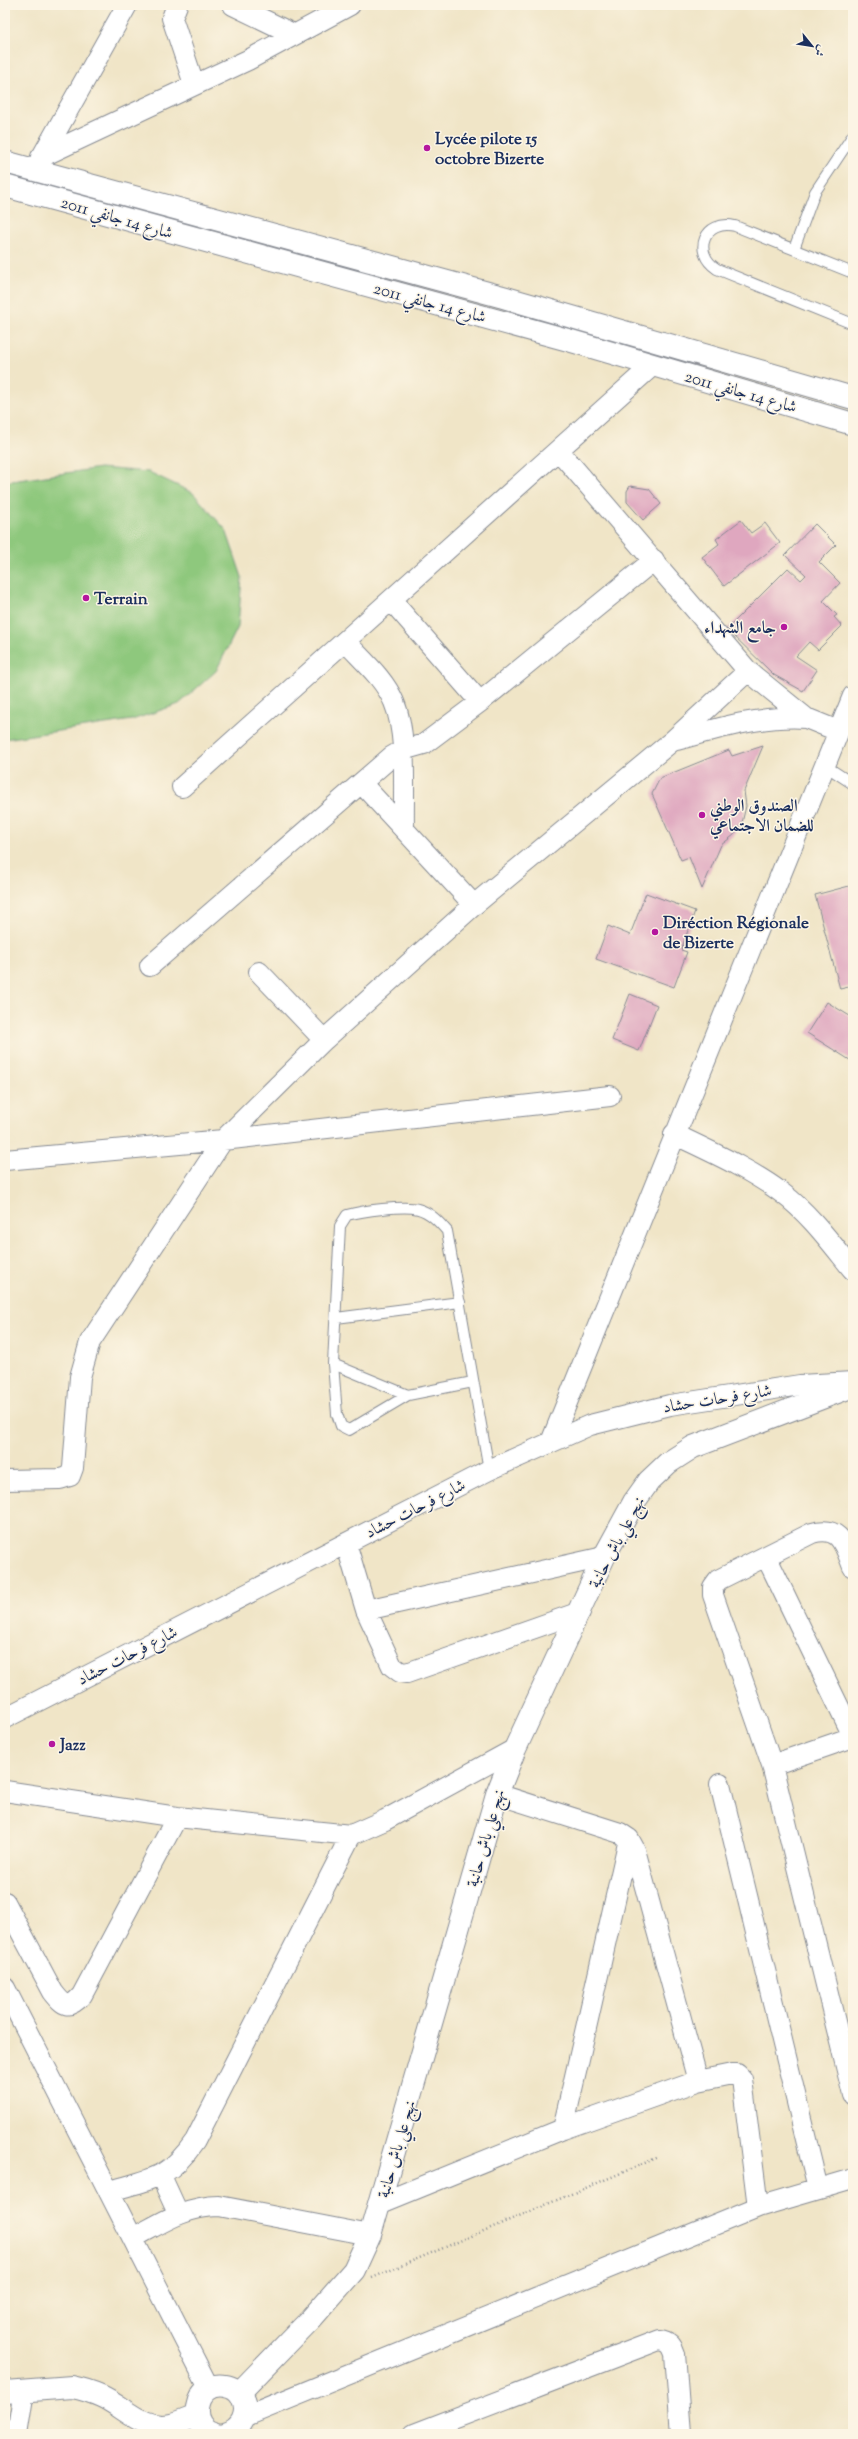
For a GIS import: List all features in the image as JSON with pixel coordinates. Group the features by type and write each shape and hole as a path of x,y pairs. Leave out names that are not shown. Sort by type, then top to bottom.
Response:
{"main road":[{"name":"شارع 14 جانفي 2011","path":"5,162 37,164 851,395"},
{"name":"شارع 14 جانفي 2011","path":"14,188 653,365 853,424"},
{"name":"نهج علي باش حانبة","path":"239,2393 311,2319 354,2270 370,2235 381,2203 497,1794 515,1749 580,1612 604,1557 634,1502 649,1481 668,1463 693,1447 724,1433 853,1386"},
{"path":"215,2386 228,2386 239,2393 245,2404 223,2428 197,2403 204,2392 215,2386"},
{"path":"15,2391 72,2387 101,2396 131,2416 149,2423 223,2428"}],"street":[{"path":"14,188 37,164 127,5"},
{"path":"177,5 172,18 194,84"},
{"path":"233,5 293,34"},
{"path":"37,164 194,84 248,60 293,34 350,5"},
{"path":"182,787 559,451 653,365"},
{"path":"559,451 748,671 806,718 838,731"},
{"path":"150,966 402,750 424,744 480,702 654,560"},
{"path":"391,600 480,702"},
{"path":"345,641 380,679 394,702 401,722 404,829"},
{"path":"5,1480 60,1479 70,1476 73,1468 80,1377 90,1342 223,1140 324,1040 474,905 671,742 748,671"},
{"path":"551,1442 674,1134 853,696"},
{"path":"671,742 717,728 774,718 806,718"},
{"path":"362,784 474,905"},
{"path":"259,972 324,1040"},
{"path":"5,1160 223,1140 610,1096"},
{"path":"674,1134 752,1173 783,1194 815,1223 853,1270"},
{"name":"شارع فرحات حشاد","path":"5,1718 489,1470 590,1425 670,1405 800,1386 853,1382"},
{"path":"853,1567 839,1536 831,1531 812,1533 718,1580 713,1587 713,1595 772,1765 853,2095"},
{"path":"346,1543 366,1610 392,1666 400,1672 407,1673 580,1612"},
{"path":"766,1556 853,1737 772,1765"},
{"path":"366,1610 604,1557"},
{"path":"5,1791 177,1817 351,1835 385,1820 515,1749"},
{"path":"720,1784 818,2189"},
{"path":"497,1794 620,1833 629,1839 635,1850 698,2081"},
{"path":"5,1902 53,1992 61,2002 68,2005 75,2003 82,1995 177,1817"},
{"path":"110,2191 161,2176 183,2159 195,2141 351,1835"},
{"path":"563,2128 629,1839"},
{"path":"5,1988 110,2191 209,2388"},
{"path":"381,2203 563,2128 698,2081 737,2074 742,2079 758,2207"},
{"path":"161,2176 178,2213"},
{"path":"223,2428 758,2207 853,2179"},
{"path":"133,2238 178,2213 201,2206 219,2206 370,2235"},
{"path":"414,2434 658,2340 665,2340 672,2345 675,2354 681,2434"},
{"path":"15,2391 17,2434"}],"lane":[{"path":"794,249 815,192 853,135"},
{"path":"853,273 726,224 710,231 705,238 703,247 705,256 710,264 717,269 853,324"},
{"path":"824,766 853,784"},
{"path":"473,1382 408,1395 349,1430 341,1426 337,1414 334,1364 340,1226 347,1215 361,1210 417,1209 435,1218 446,1231 460,1302 489,1470"},
{"path":"336,1318 460,1302"},
{"path":"334,1364 408,1395"}],"path":[{"path":"354,2270 369,2279 660,2157"}],"green space":[{"path":"100,468 149,472 193,493 226,530 242,577 238,627 216,671 179,704 132,720 5,739 5,482"}],"building":[{"path":"630,486 649,489 661,504 643,520 627,502 627,491"},
{"path":"741,520 751,533 765,523 780,543 724,586 702,557 719,544 716,539"},
{"name":"جامع الشهداء","path":"815,524 836,545 819,562 840,583 823,601 837,615 834,617 842,626 818,650 809,642 796,656 817,670 803,691 774,675 727,629 788,568 801,580 806,575 785,555"},
{"name":"الصندوق الوطني للضمان الاجتماعي","path":"763,746 744,791 746,806 742,823 734,835 721,845 702,889 689,857 681,860 652,794 660,778 729,750 732,756"},
{"path":"853,885 853,986 840,989 815,895"},
{"path":"646,893 695,911 681,950 687,952 674,987 596,959 608,926 630,935"},
{"path":"630,994 657,1005 639,1051 612,1040"},
{"path":"827,1002 853,1018 853,1062 807,1033"}],"place":[{"name":"Lycée pilote 15 octobre Bizerte","path":"427,148"},
{"name":"Terrain","path":"86,598"},
{"name":"جامع الشهداء","path":"784,627"},
{"name":"الصندوق الوطني للضمان الاجتماعي","path":"702,815"},
{"name":"Diréction Régionale de Bizerte","path":"655,932"},
{"name":"Jazz","path":"52,1744"}]}
